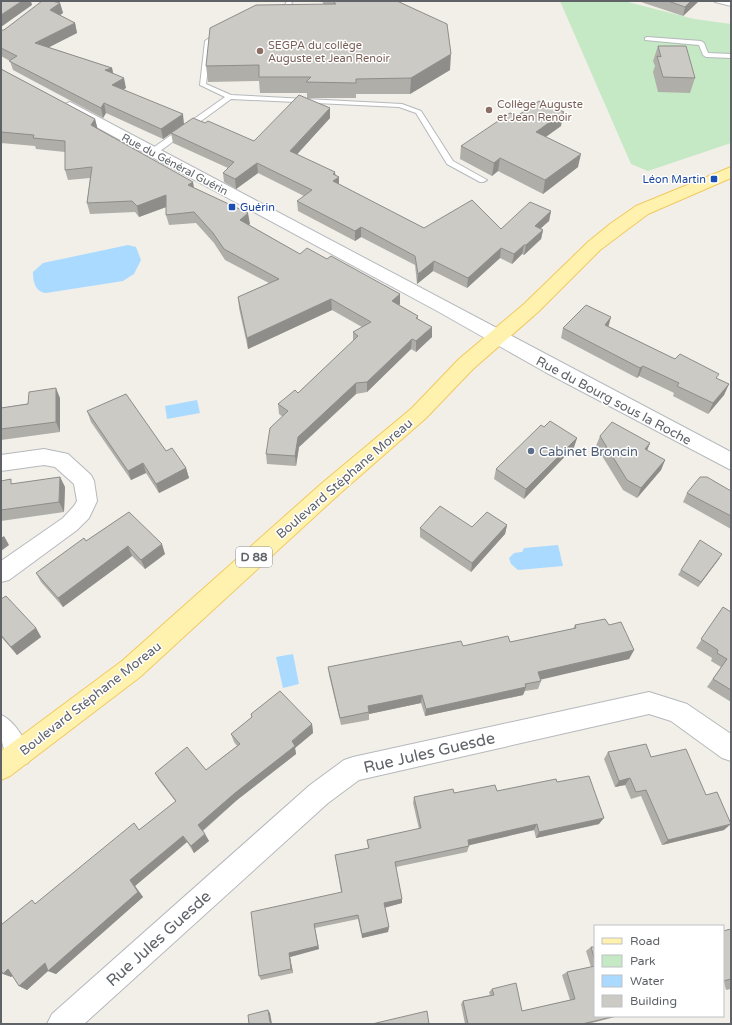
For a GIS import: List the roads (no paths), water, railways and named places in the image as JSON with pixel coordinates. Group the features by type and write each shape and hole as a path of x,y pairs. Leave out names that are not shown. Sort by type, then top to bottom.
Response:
{"main road":[{"name":"Rue du Général Guérin","path":"54,99 498,336"},
{"name":"Boulevard Stéphane Moreau","path":"10,760 131,668 329,490 419,413 466,364 531,308 594,246 616,228 642,210 731,172"},
{"name":"Rue du Bourg sous la Roche","path":"498,336 731,462"}],"street":[{"path":"1,463 44,457 61,460 84,481 87,500 82,512 70,524 1,573"},
{"name":"Rue Jules Guesde","path":"62,1024 319,794 353,769 649,703 678,712 731,749"},
{"path":"1,727 10,760"}],"lane":[{"path":"271,10 287,6 290,1"},
{"path":"717,1 731,4"},
{"path":"228,27 208,41 203,85 230,97 400,104 419,112 450,162 483,180"},
{"path":"647,39 702,43 706,55 731,56"},
{"path":"153,152 230,97"}],"water":[{"path":"128,245 136,247 141,260 134,274 123,281 46,293 39,291 35,286 33,272 43,263"},
{"path":"197,400 200,413 167,419 165,406"},
{"path":"558,545 563,566 518,570 511,564 509,558 514,553 522,552 524,548"},
{"path":"293,654 299,684 283,688 276,657"}],"place":[{"name":"SEGPA du collège Auguste et Jean Renoir","path":"260,51"},
{"name":"Collège Auguste et Jean Renoir","path":"489,110"},
{"name":"Léon Martin","path":"714,179"},
{"name":"Guérin","path":"232,207"},
{"name":"Cabinet Broncin","path":"531,451"}]}
